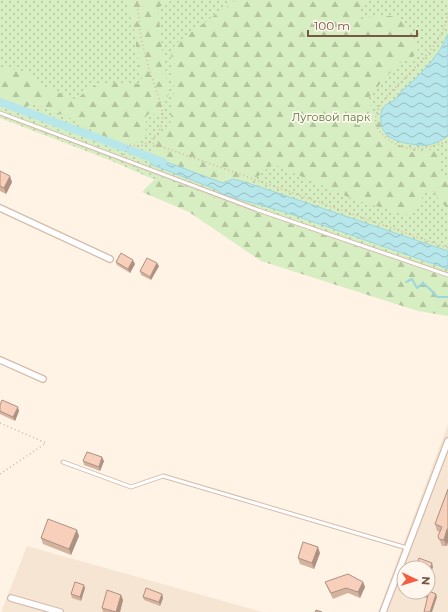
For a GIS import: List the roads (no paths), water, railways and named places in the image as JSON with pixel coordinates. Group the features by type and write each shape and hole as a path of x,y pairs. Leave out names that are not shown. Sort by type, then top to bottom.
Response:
{"street":[{"path":"0,208 110,259"},
{"path":"0,360 43,379"},
{"path":"383,612 448,441"},
{"path":"11,598 60,612"}],"lane":[{"path":"0,113 258,210 448,275"},
{"path":"63,462 131,486 163,476 407,548"}],"water":[{"path":"448,34 448,136 439,141 426,145 405,143 390,138 382,126 381,112 384,106 395,100 430,63 445,42"},
{"path":"153,157 223,183 233,179 248,183 448,251 448,269 285,212 224,195 215,189 150,164"}],"waterway":[{"path":"0,102 163,162"},
{"path":"406,282 412,279 417,288 423,283 437,297 448,297"}],"park label":[{"name":"Луговой парк","path":"331,117"}]}
